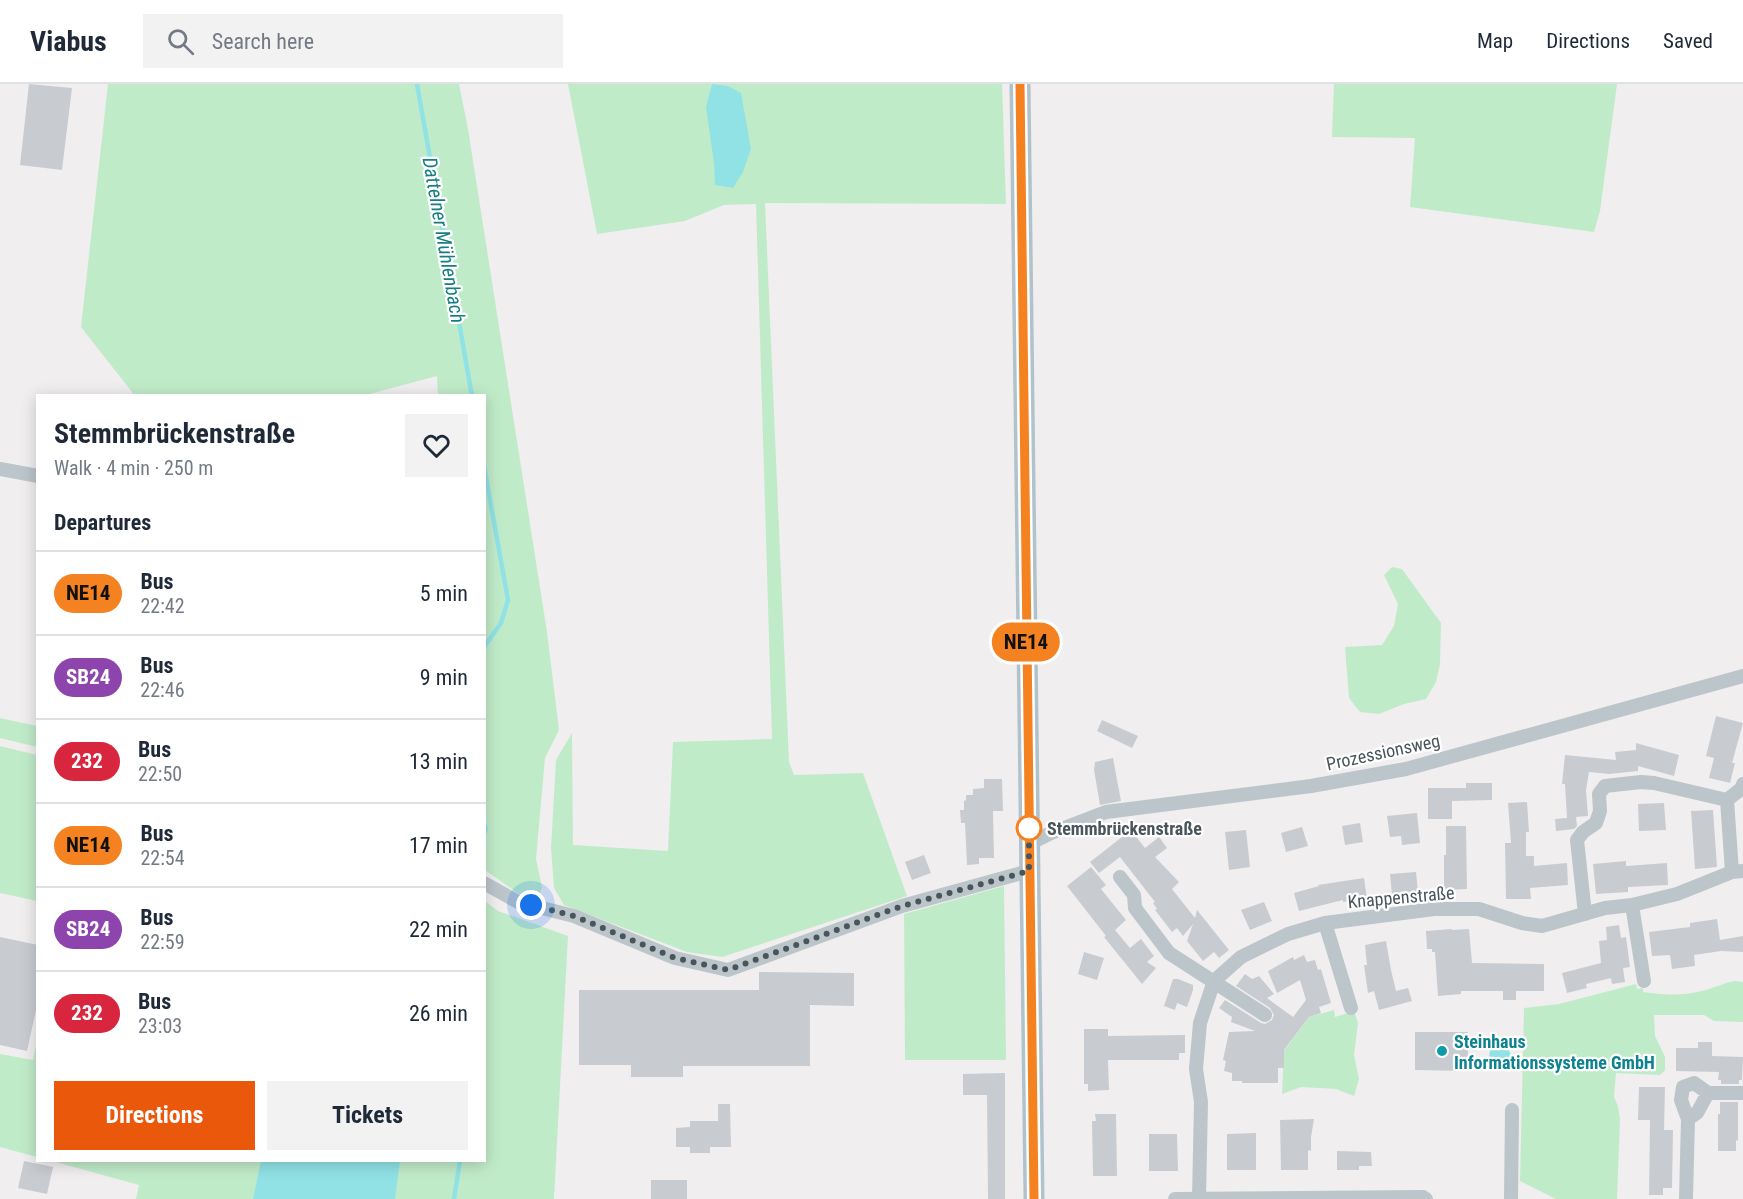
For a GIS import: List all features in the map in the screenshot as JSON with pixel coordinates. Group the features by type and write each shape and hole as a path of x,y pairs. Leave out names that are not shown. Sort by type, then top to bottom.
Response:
{"main road":[{"path":"1020,84 1034,1199"}],"street":[{"path":"0,469 36,476"},
{"name":"Prozessionsweg","path":"1029,843 1106,812 1311,786 1406,769 1743,676"},
{"path":"1585,914 1576,840 1596,823 1600,811 1599,795 1605,786 1654,783 1727,800 1742,788 1743,784"},
{"name":"Knappenstraße","path":"1199,1198 1201,1102 1196,1069 1200,1023 1214,981 1241,957 1288,934 1325,923 1434,909 1479,909 1522,923 1542,926 1605,908 1632,905 1677,894 1737,872 1727,800"},
{"path":"486,884 518,902 574,916 675,958 728,970 902,906 1029,871"},
{"path":"1120,877 1134,895 1135,908 1169,953 1265,1015"},
{"path":"1632,905 1644,981"},
{"name":"Knappenstraße","path":"1325,923 1351,1008"},
{"path":"1686,1199 1689,1119 1681,1100 1683,1087 1695,1083 1708,1093 1743,1093"},
{"path":"1689,1119 1697,1113 1708,1093"},
{"path":"1511,1199 1512,1110"},
{"path":"1175,1199 1423,1197 1426,1199"}],"green space":[{"path":"108,84 459,84 547,632 559,730 545,758 536,859 542,887 539,897 519,894 486,871 486,394 438,394 437,376 370,394 132,394 81,327"},
{"path":"568,84 1002,84 1006,204 765,203 789,762 794,775 863,773 907,896 722,957 687,952 564,905 554,888 551,848 556,760 572,733 573,845 668,851 673,742 772,739 756,204 724,205 685,221 597,234"},
{"path":"1334,84 1617,84 1600,211 1594,232 1410,207 1415,138 1332,137"},
{"path":"1392,567 1402,569 1441,623 1440,664 1436,682 1426,699 1404,704 1379,714 1360,712 1349,698 1345,647 1382,645 1394,626 1398,604 1384,575"},
{"path":"0,718 36,726 36,747 0,738"},
{"path":"0,746 36,755 36,901 0,893"},
{"path":"1004,886 1006,1060 905,1060 904,914"},
{"path":"486,902 498,911 568,936 554,1199 136,1199 139,1185 56,1162 486,1162"},
{"path":"1734,981 1743,982 1743,1022 1714,1021 1704,1015 1654,1015 1655,1036 1665,1057 1665,1070 1660,1075 1616,1073 1614,1097 1620,1119 1617,1199 1556,1199 1520,1181 1524,1008 1559,1004 1636,984 1637,989 1643,988 1643,992 1674,994 1698,992"},
{"path":"1334,1010 1335,1017 1354,1011 1358,1023 1354,1055 1359,1079 1354,1096 1336,1089 1301,1087 1282,1094 1284,1051 1309,1017"},
{"path":"36,1046 36,1157 0,1147 0,1054 33,1060"}],"water":[{"path":"712,84 728,86 741,93 751,149 743,172 733,188 715,185 706,107"},
{"path":"1503,1043 1509,1050 1512,1060 1511,1066 1503,1071 1493,1065 1489,1056 1491,1047"},
{"path":"261,1162 400,1162 395,1199 253,1199"}],"building":[{"path":"29,84 72,88 62,170 20,165"},
{"path":"1716,716 1743,723 1732,763 1735,763 1730,783 1709,778 1714,758 1706,756"},
{"path":"1102,720 1138,736 1132,748 1097,731"},
{"path":"1636,743 1679,755 1674,776 1638,766 1638,771 1609,774 1589,772 1586,790 1588,816 1576,817 1577,826 1574,829 1556,831 1555,819 1567,818 1565,784 1562,784 1565,755 1616,760 1615,752 1636,750"},
{"path":"1113,758 1121,801 1100,805 1094,770 1095,762"},
{"path":"984,779 1002,779 1003,811 993,811 994,858 979,858 979,864 967,865 965,823 961,823 960,810 964,810 966,795 973,795 973,789 984,788"},
{"path":"1466,783 1492,783 1492,800 1452,801 1452,819 1428,819 1428,788 1466,788"},
{"path":"1527,802 1529,832 1526,832 1526,856 1534,856 1534,866 1567,863 1568,885 1530,888 1531,899 1506,899 1505,843 1511,843 1508,803"},
{"path":"1664,803 1666,830 1639,831 1638,804"},
{"path":"1713,810 1717,867 1695,869 1691,811"},
{"path":"1417,813 1420,843 1402,845 1401,836 1390,837 1387,816"},
{"path":"1360,823 1363,842 1345,845 1342,826"},
{"path":"1446,826 1466,826 1467,889 1444,890"},
{"path":"1302,827 1308,846 1286,852 1281,833"},
{"path":"1131,830 1145,848 1159,837 1167,848 1155,857 1179,882 1172,889 1195,918 1197,910 1229,950 1219,958 1214,952 1203,961 1187,941 1193,924 1183,936 1177,928 1172,932 1155,910 1157,909 1153,903 1155,902 1120,857 1099,873 1090,862"},
{"path":"1246,830 1250,867 1229,870 1225,832"},
{"path":"924,855 931,873 912,880 905,862"},
{"path":"1626,861 1626,866 1667,863 1668,885 1628,887 1628,892 1596,894 1593,864"},
{"path":"1091,867 1106,885 1101,889 1126,920 1115,930 1130,948 1141,939 1154,956 1147,962 1156,968 1142,984 1067,886"},
{"path":"1416,872 1418,892 1392,895 1390,874"},
{"path":"1364,878 1367,899 1343,902 1343,900 1299,911 1294,893 1318,885"},
{"path":"1264,902 1272,921 1250,930 1241,910"},
{"path":"1717,919 1720,940 1743,936 1743,952 1721,951 1694,955 1695,966 1672,969 1670,955 1652,956 1649,932 1690,927 1690,923"},
{"path":"1619,925 1621,938 1626,937 1630,967 1623,968 1625,982 1612,984 1611,978 1586,984 1587,988 1567,993 1562,973 1601,963 1599,941 1607,940 1606,927"},
{"path":"1469,929 1472,963 1544,964 1544,991 1516,991 1516,1000 1503,1000 1503,991 1461,991 1461,994 1438,996 1435,952 1427,949 1426,931"},
{"path":"0,937 36,945 36,1010 27,1051 0,1045"},
{"path":"1386,941 1396,991 1408,988 1412,1001 1379,1010 1374,991 1368,993 1364,965 1367,965 1365,945"},
{"path":"1084,952 1104,958 1097,980 1078,974"},
{"path":"1304,955 1307,962 1315,960 1318,970 1321,969 1331,1003 1319,1007 1321,1013 1309,1017 1284,1050 1284,1068 1278,1068 1278,1083 1232,1081 1232,1073 1224,1071 1226,1061 1223,1060 1229,1032 1255,1031 1231,1022 1232,1017 1219,1008 1225,1000 1261,1023 1265,1024 1272,1020 1274,1015 1270,1008 1236,986 1245,974 1252,979 1259,976 1274,994 1267,998 1293,1017 1306,1000 1300,980 1277,993 1268,971 1293,957 1294,960"},
{"path":"759,972 854,973 854,1006 810,1005 810,1066 683,1066 683,1077 631,1077 631,1065 579,1065 579,990 759,990"},
{"path":"1173,979 1193,985 1187,1007 1177,1003 1175,1010 1164,1006"},
{"path":"1084,1029 1108,1029 1108,1036 1185,1035 1185,1053 1179,1053 1179,1060 1108,1060 1109,1090 1088,1091 1088,1084 1084,1084"},
{"name":"Steinhaus Informationssysteme GmbH","path":"1415,1032 1468,1032 1468,1071 1415,1070"},
{"path":"1698,1042 1712,1042 1712,1056 1743,1057 1742,1080 1739,1080 1739,1084 1721,1084 1721,1080 1718,1080 1719,1072 1676,1071 1676,1048 1698,1048"},
{"path":"1005,1073 1005,1199 988,1199 987,1095 963,1095 963,1074"},
{"path":"1639,1087 1665,1087 1664,1130 1673,1130 1672,1188 1663,1188 1663,1195 1649,1195 1650,1120 1638,1120"},
{"path":"1720,1102 1738,1102 1736,1151 1718,1151"},
{"path":"718,1104 730,1104 731,1147 710,1147 710,1153 690,1153 690,1147 676,1147 676,1128 690,1127 690,1121 718,1121"},
{"path":"1095,1114 1116,1114 1117,1176 1093,1176 1092,1121 1096,1121"},
{"path":"1314,1119 1311,1151 1308,1150 1308,1170 1281,1170 1280,1120"},
{"path":"1256,1133 1256,1170 1227,1170 1227,1134"},
{"path":"1149,1134 1177,1134 1178,1171 1149,1171"},
{"path":"1337,1151 1371,1152 1372,1166 1359,1166 1359,1170 1337,1170"},
{"path":"24,1161 53,1167 47,1194 18,1188"},
{"path":"651,1180 687,1180 687,1199 651,1199"}],"waterway":[{"name":"Dattelner Mühlenbach","path":"417,84 472,394"},
{"name":"Dattelner Mühlenbach","path":"486,477 508,600 501,623 486,644"},
{"name":"Dattelner Mühlenbach","path":"454,1199 460,1162"}],"bus line":[{"name":"NE14","path":"1020,84 1034,1199"}],"place":[{"name":"Stemmbrückenstraße","path":"1029,828"},
{"name":"Steinhaus Informationssysteme GmbH","path":"1442,1051"}],"route":[{"path":"531,905 574,916 675,958 728,970 902,906 1029,871 1029,828"}]}
